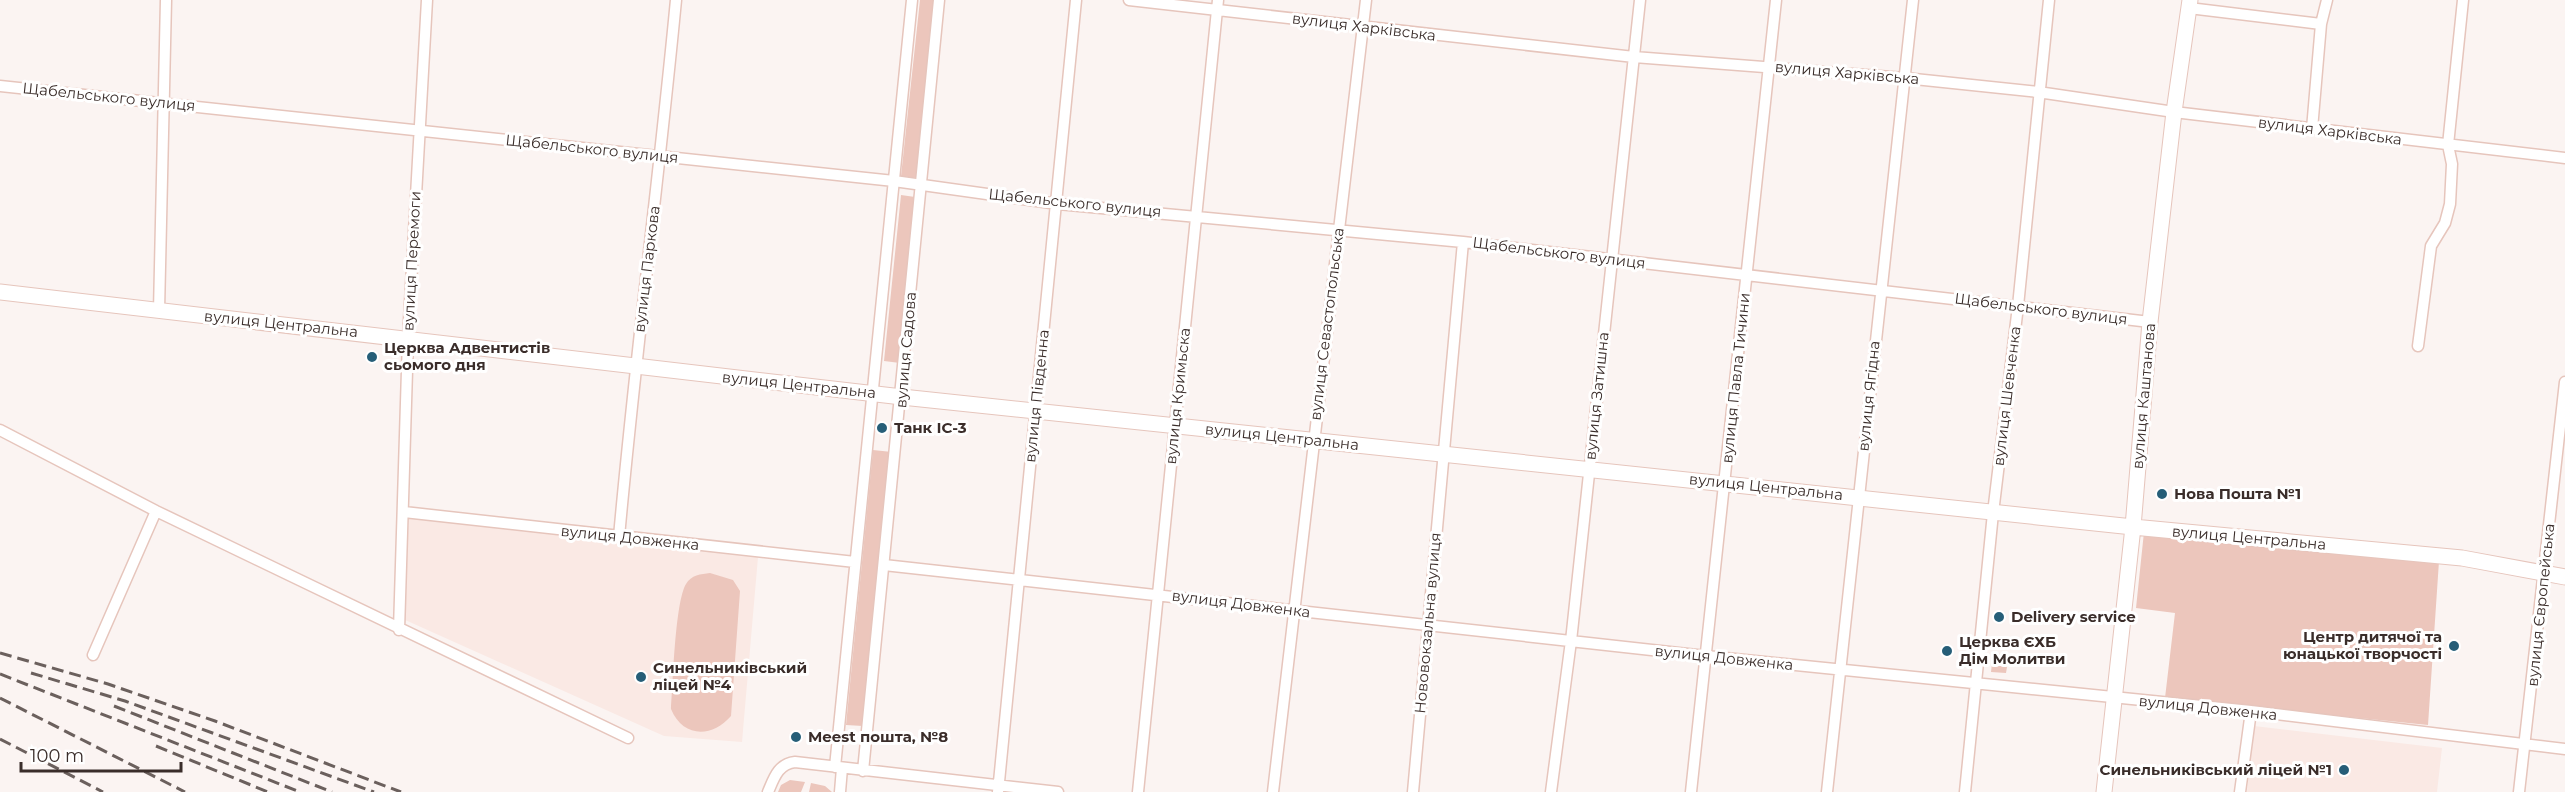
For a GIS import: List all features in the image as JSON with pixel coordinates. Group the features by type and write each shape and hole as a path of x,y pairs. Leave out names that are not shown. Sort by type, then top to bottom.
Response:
{"main road":[{"name":"вулиця Каштанова","path":"2104,792 2133,527 2150,322 2174,112 2190,4"},
{"name":"вулиця Центральна","path":"0,292 408,338 634,368 873,392 902,397 1725,482 1993,513 2462,558 2565,577"}],"street":[{"path":"159,311 166,0"},
{"name":"вулиця Перемоги","path":"399,630 408,338 428,0"},
{"name":"вулиця Паркова","path":"619,537 634,368 661,156 676,0"},
{"name":"вулиця Садова","path":"840,792 839,768 855,562 912,0"},
{"name":"вулиця Садова","path":"863,771 902,397 939,0"},
{"name":"вулиця Південна","path":"998,790 1021,581 1035,410 1058,204 1076,0"},
{"name":"вулиця Харківська","path":"1129,0 1217,4 1363,28 1634,57 1769,66 2038,92 2174,112 2565,158"},
{"name":"вулиця Севастопольська","path":"1274,792 1337,230 1366,0"},
{"name":"вулиця Затишна","path":"1551,792 1571,641 1640,0"},
{"name":"вулиця Павла Тичини","path":"1691,792 1776,0"},
{"name":"вулиця Ягідна","path":"1827,792 1913,0"},
{"name":"вулиця Шевченка","path":"1965,792 2049,0"},
{"path":"2312,129 2321,24 2327,0"},
{"path":"2418,346 2432,246 2445,223 2450,204 2452,164 2448,145 2463,0"},
{"name":"вулиця Кримьска","path":"1138,792 1217,4"},
{"path":"2190,4 2321,24"},
{"name":"Щабельського вулиця","path":"0,86 922,184 1058,204 1463,242 2150,322"},
{"name":"Нововокзальна вулиця","path":"1413,792 1463,242"},
{"name":"вулиця Європейська","path":"2519,792 2565,382"},
{"path":"0,430 156,511 399,630 628,738"},
{"path":"93,655 156,511"},
{"name":"вулиця Довженка","path":"404,512 855,562"},
{"name":"вулиця Довженка","path":"884,565 1976,685 2251,711 2565,749"},
{"path":"2240,792 2251,711"},
{"path":"768,792 778,769 787,763 998,790 1058,792"}],"shaded area":[{"path":"920,0 935,0 916,178 901,176"},
{"path":"901,195 915,197 900,363 884,361"},
{"path":"873,450 892,452 863,726 846,725"},
{"name":"Синельниківський ліцей №4","path":"409,517 758,557 742,742 664,736 403,619"},
{"path":"2144,532 2439,561 2428,725 2165,698 2175,613 2136,608"},
{"path":"710,573 733,580 740,591 731,716 715,728 698,732 683,725 676,719 671,709 675,644 679,608 686,584 693,577"},
{"path":"1993,653 2009,655 2006,673 1991,672"},
{"name":"Синельниківський ліцей №1","path":"2254,726 2442,748 2437,792 2247,792"},
{"path":"790,780 805,782 801,792 778,792 781,785"},
{"path":"811,783 825,786 832,792 809,792"}],"railway":[{"path":"0,653 108,684 215,721 401,792"},
{"path":"31,673 125,701 374,792"},
{"path":"0,674 300,792"},
{"path":"0,698 185,792"},
{"path":"114,706 332,792"},
{"path":"0,739 103,792"},
{"path":"156,746 268,792"}],"place":[{"name":"Церква Адвентистів сьомого дня","path":"372,357"},
{"name":"Танк ІС-3","path":"882,428"},
{"name":"Нова Пошта №1","path":"2162,494"},
{"name":"Delivery service","path":"1999,617"},
{"name":"Центр дитячої та юнацької творчості","path":"2454,646"},
{"name":"Церква ЄХБ Дім Молитви","path":"1947,651"},
{"name":"Синельниківський ліцей №4","path":"641,677"},
{"name":"Meest пошта, №8","path":"796,737"},
{"name":"Синельниківський ліцей №1","path":"2344,770"}]}
